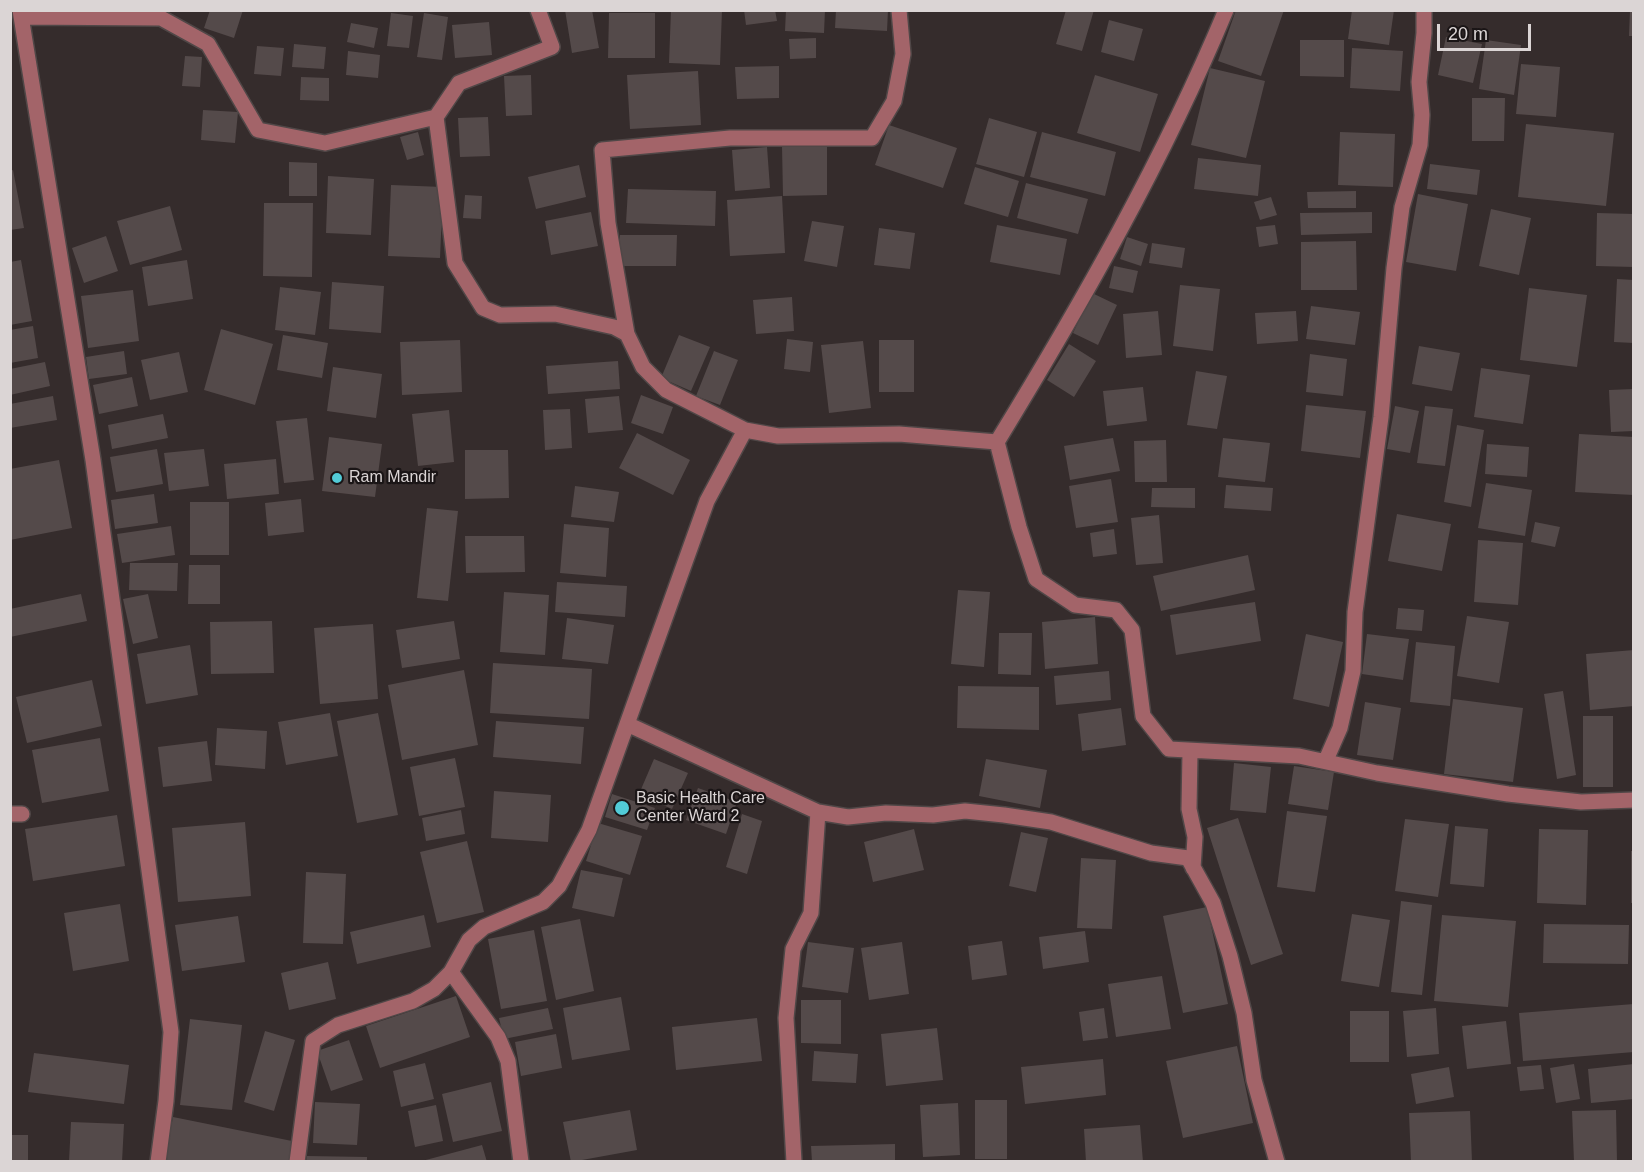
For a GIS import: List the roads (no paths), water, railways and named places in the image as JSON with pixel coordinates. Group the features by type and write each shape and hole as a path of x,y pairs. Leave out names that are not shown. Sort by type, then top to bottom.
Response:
{"street":[{"path":"158,1161 166,1101 171,1032 93,460 20,14 161,18 208,44 258,130 325,143 436,117 459,83 552,47 538,10"},
{"path":"899,10 903,54 894,101 872,138 730,138 602,150 608,223 627,334 643,367 666,390 744,430 778,436 899,434 997,442"},
{"path":"1226,10 1191,94 1130,210 1066,329 997,442 1016,516 1036,579 1075,605 1116,610 1132,630 1143,716 1169,750 1190,753 1299,756 1326,760 1377,774 1508,795 1581,802 1634,800"},
{"path":"1326,760 1340,728 1353,671 1355,612 1381,417 1394,268 1402,207 1419,145 1422,115 1419,82 1424,10"},
{"path":"436,117 455,262 483,308 501,315 555,314 614,327 627,334"},
{"path":"297,1161 314,1041 338,1025 413,1001 434,989 451,972 469,940 484,927 543,902 559,886 589,830 707,501 744,430"},
{"path":"627,724 818,812 849,817 886,813 933,815 964,811 1004,815 1051,822 1151,853 1188,858 1213,903 1230,956 1244,1013 1254,1080 1277,1161"},
{"path":"1190,753 1189,809 1195,837 1193,868"},
{"path":"794,1161 786,1018 793,949 811,913 818,812"},
{"path":"451,972 498,1037 508,1061 521,1161"}],"place":[{"name":"Ram Mandir","path":"337,478"},
{"name":"Basic Health Care Center Ward 2","path":"622,808"}]}
